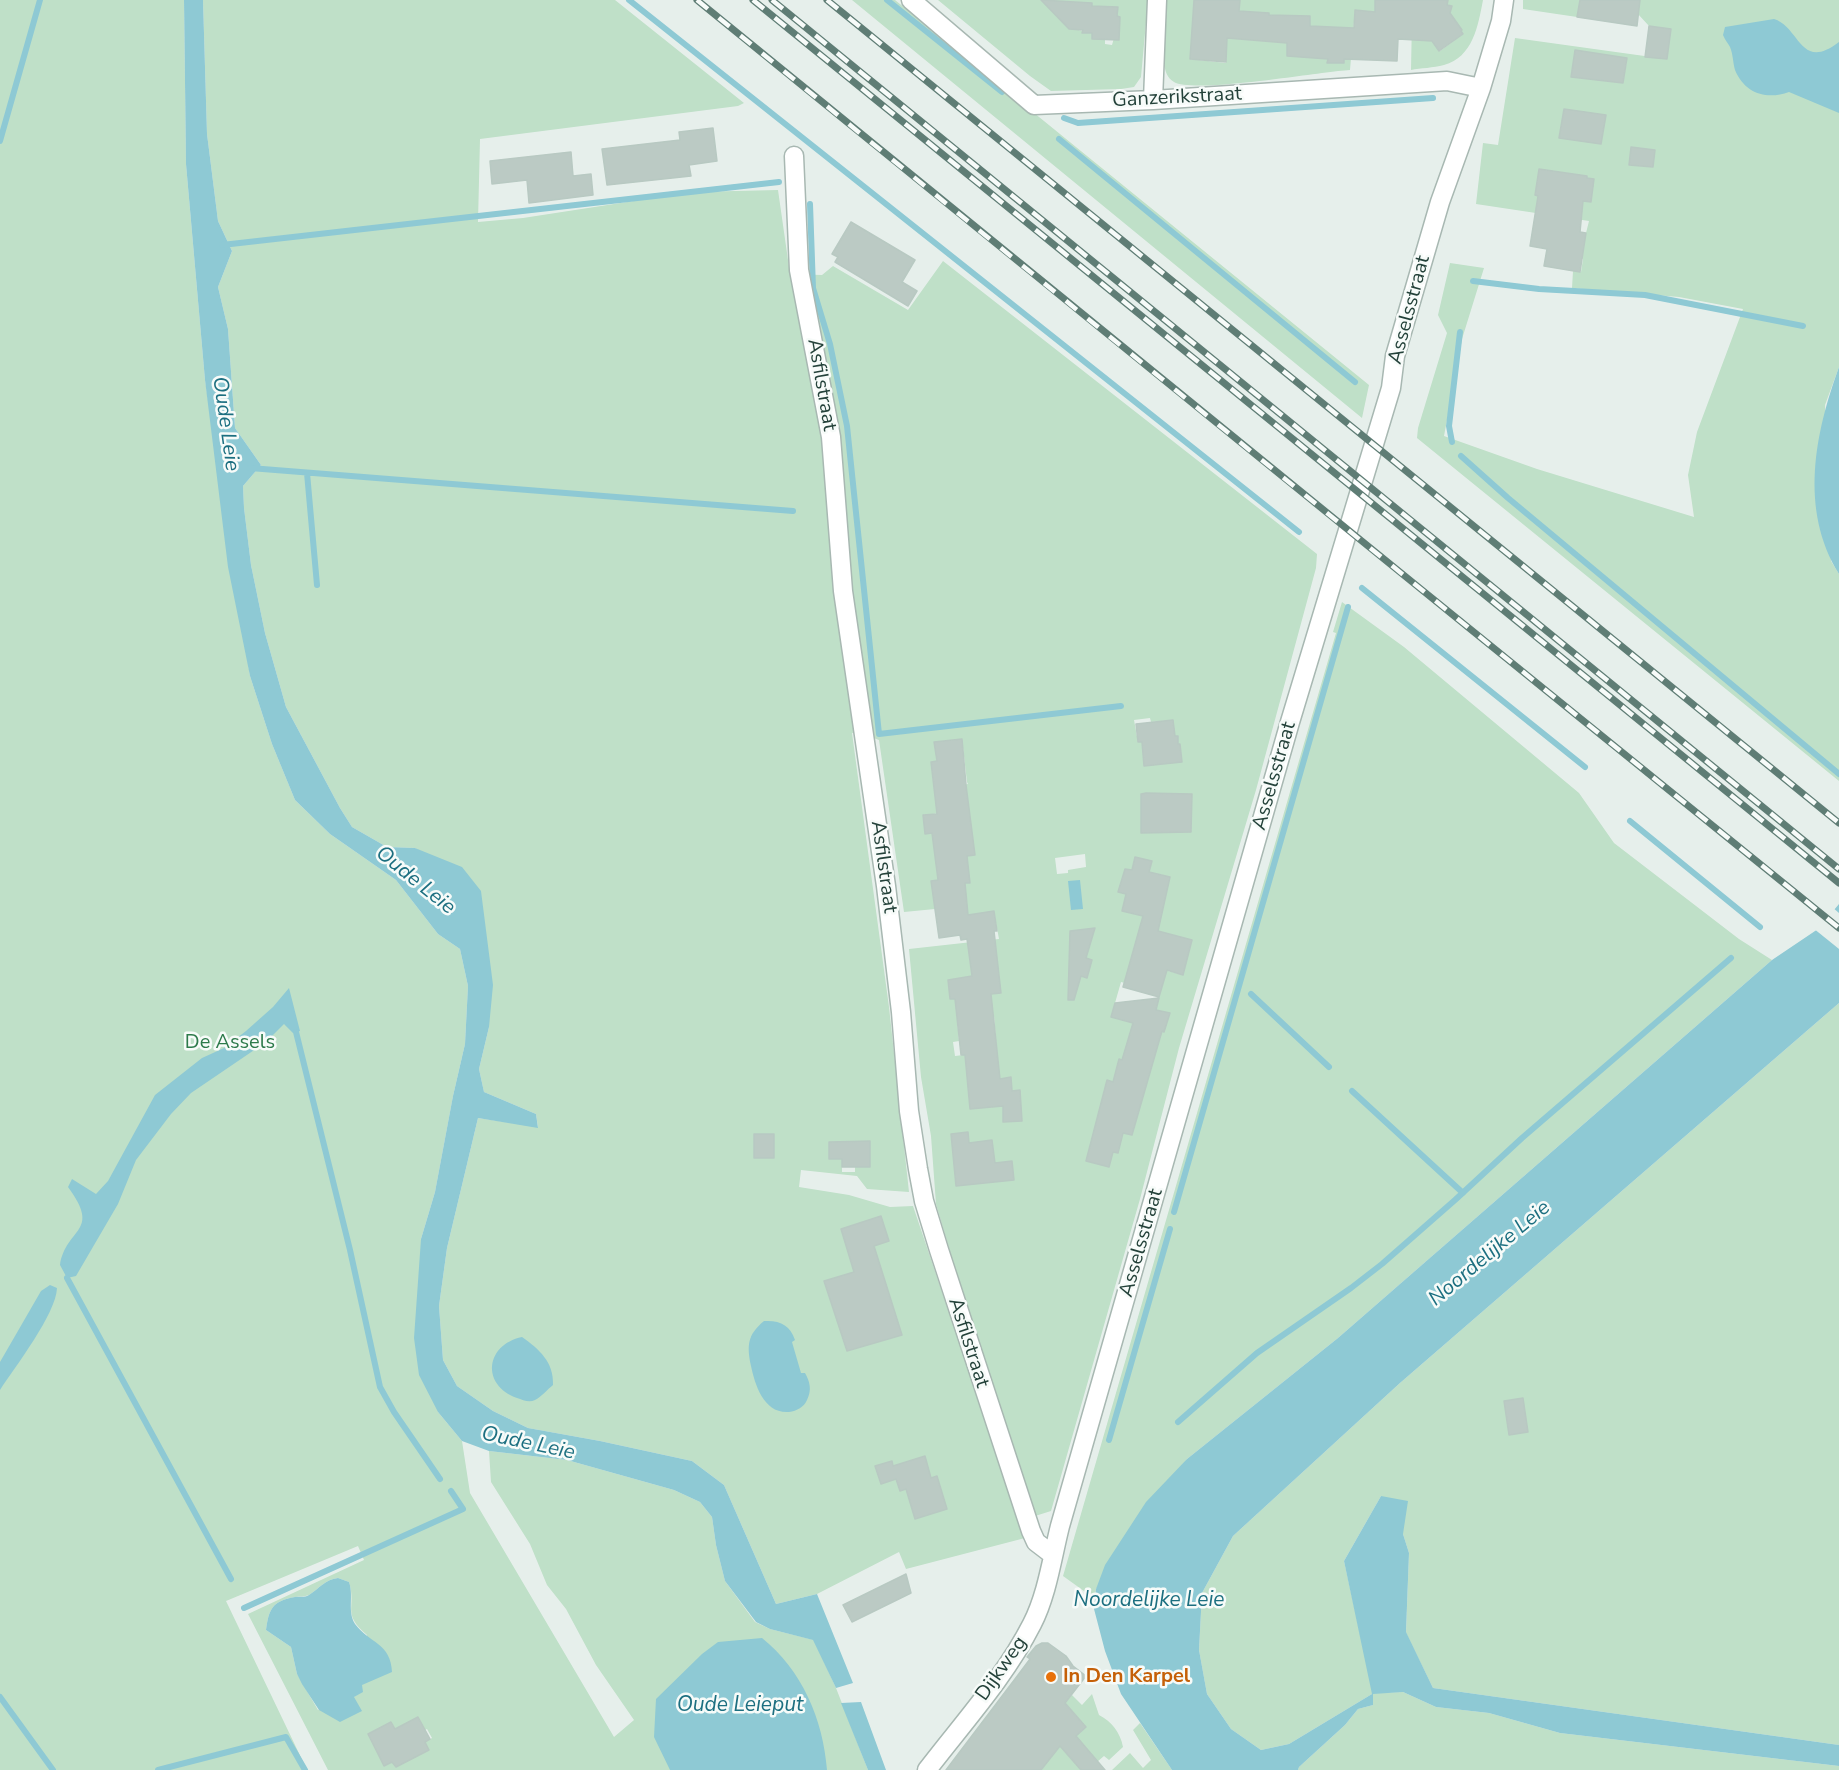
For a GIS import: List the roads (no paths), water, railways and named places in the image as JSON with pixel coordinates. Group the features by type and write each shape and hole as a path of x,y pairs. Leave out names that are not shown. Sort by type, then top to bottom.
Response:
{"street":[{"name":"Ganzerikstraat","path":"911,0 1034,105 1153,100 1447,81 1481,88"},
{"path":"1153,100 1157,0"},
{"name":"Asselsstraat","path":"1053,1555 1290,722 1391,388 1395,356 1440,202 1481,88 1501,21 1504,0"},
{"name":"Asfilstraat","path":"794,156 799,270 831,437 843,591 886,886 901,1012 909,1111 924,1201 1030,1531 1036,1542 1053,1555"},
{"name":"Dijkweg","path":"927,1770 1008,1665 1033,1622 1053,1555"}],"water":[{"name":"Oude Leie","path":"184,0 203,0 207,134 218,221 232,251 218,287 228,329 235,428 261,465 243,486 244,508 251,565 265,633 286,707 352,827 387,847 415,848 462,867 481,891 493,985 489,1027 479,1069 484,1092 536,1114 538,1128 478,1118 447,1248 439,1306 443,1360 457,1386 493,1411 528,1428 692,1461 724,1485 776,1604 817,1594 853,1683 836,1688 813,1640 770,1629 756,1622 725,1581 712,1517 700,1502 674,1490 567,1460 489,1451 462,1441 438,1412 419,1375 414,1338 421,1239 435,1192 465,1044 468,986 460,949 438,934 396,880 330,834 295,800 272,744 250,676 228,567 205,380 186,164"},
{"path":"1774,19 1790,30 1808,50 1816,52 1826,50 1839,42 1839,113 1789,92 1773,95 1758,93 1751,90 1739,78 1730,47 1723,35 1725,27"},
{"path":"1839,367 1839,574 1827,549 1819,524 1815,497 1815,471 1823,418"},
{"path":"1080,880 1083,909 1071,910 1068,881"},
{"name":"Noordelijke Leie","path":"1839,904 1839,1003 1400,1383 1233,1536 1202,1593 1199,1650 1207,1694 1231,1729 1261,1750 1289,1744 1372,1694 1344,1561 1381,1496 1408,1501 1403,1534 1409,1553 1406,1632 1433,1688 1839,1745 1839,1766 1560,1733 1489,1713 1436,1707 1403,1692 1373,1694 1373,1705 1358,1709 1345,1725 1298,1770 1172,1770 1121,1694 1105,1651 1094,1609 1096,1589 1105,1565 1146,1502 1187,1459 1338,1338 1772,960 1818,929"},
{"path":"289,988 300,1031 293,1033 284,1024 266,1042 191,1093 171,1114 136,1160 118,1204 76,1276 67,1278 60,1265 63,1253 82,1222 78,1202 68,1187 72,1179 96,1194 108,1181 155,1095 202,1058 224,1048 246,1031 273,1007"},
{"path":"50,1285 57,1288 50,1312 0,1390 0,1362 41,1291"},
{"path":"764,1321 784,1324 795,1340 792,1342 801,1373 805,1373 810,1389 806,1402 795,1411 780,1411 773,1408 762,1397 755,1381 749,1347 751,1336"},
{"path":"522,1337 544,1357 553,1377 553,1385 537,1399 530,1401 505,1392 497,1384 493,1375 492,1366 501,1348 510,1341"},
{"path":"338,1578 349,1582 351,1614 355,1624 384,1649 391,1662 392,1672 362,1685 363,1692 354,1697 362,1711 340,1722 319,1710 297,1674 291,1647 266,1630 270,1611 281,1601 307,1596 326,1582"},
{"name":"Oude Leieput","path":"762,1638 788,1665 808,1697 821,1732 827,1770 670,1770 654,1737 656,1699 702,1654 718,1642"},
{"path":"861,1702 886,1770 868,1770 841,1703"}],"waterway":[{"path":"0,141 40,0"},
{"path":"629,0 1299,532"},
{"path":"887,0 1002,92"},
{"path":"1064,118 1078,123 1433,98"},
{"path":"1059,139 1355,382"},
{"path":"222,245 779,182"},
{"path":"810,204 813,288 830,344 847,426 879,734 1121,706"},
{"path":"1473,281 1539,289 1645,295 1803,326"},
{"path":"1452,442 1449,426 1460,332"},
{"path":"1461,456 1508,498 1839,774"},
{"name":"Oude Leie","path":"250,468 793,511"},
{"path":"307,473 317,585"},
{"path":"1362,588 1585,767"},
{"path":"1174,1212 1348,607"},
{"path":"1630,821 1760,927"},
{"path":"1178,1422 1257,1353 1382,1264 1522,1138 1731,958"},
{"path":"1251,994 1329,1067"},
{"path":"296,1032 350,1250 380,1387 394,1412 440,1479"},
{"path":"1352,1091 1463,1193"},
{"path":"1109,1440 1170,1229"},
{"path":"67,1278 231,1579"},
{"path":"244,1608 463,1509 451,1491"},
{"path":"0,1697 53,1770"},
{"path":"158,1770 286,1737 305,1770"}],"railway":[{"path":"697,0 1839,928"},
{"path":"753,0 1839,883"},
{"path":"772,0 1839,869"},
{"path":"827,0 1839,823"}],"place":[{"name":"In Den Karpel","path":"1051,1677"}],"park label":[{"name":"De Assels","path":"230,1043"}]}
